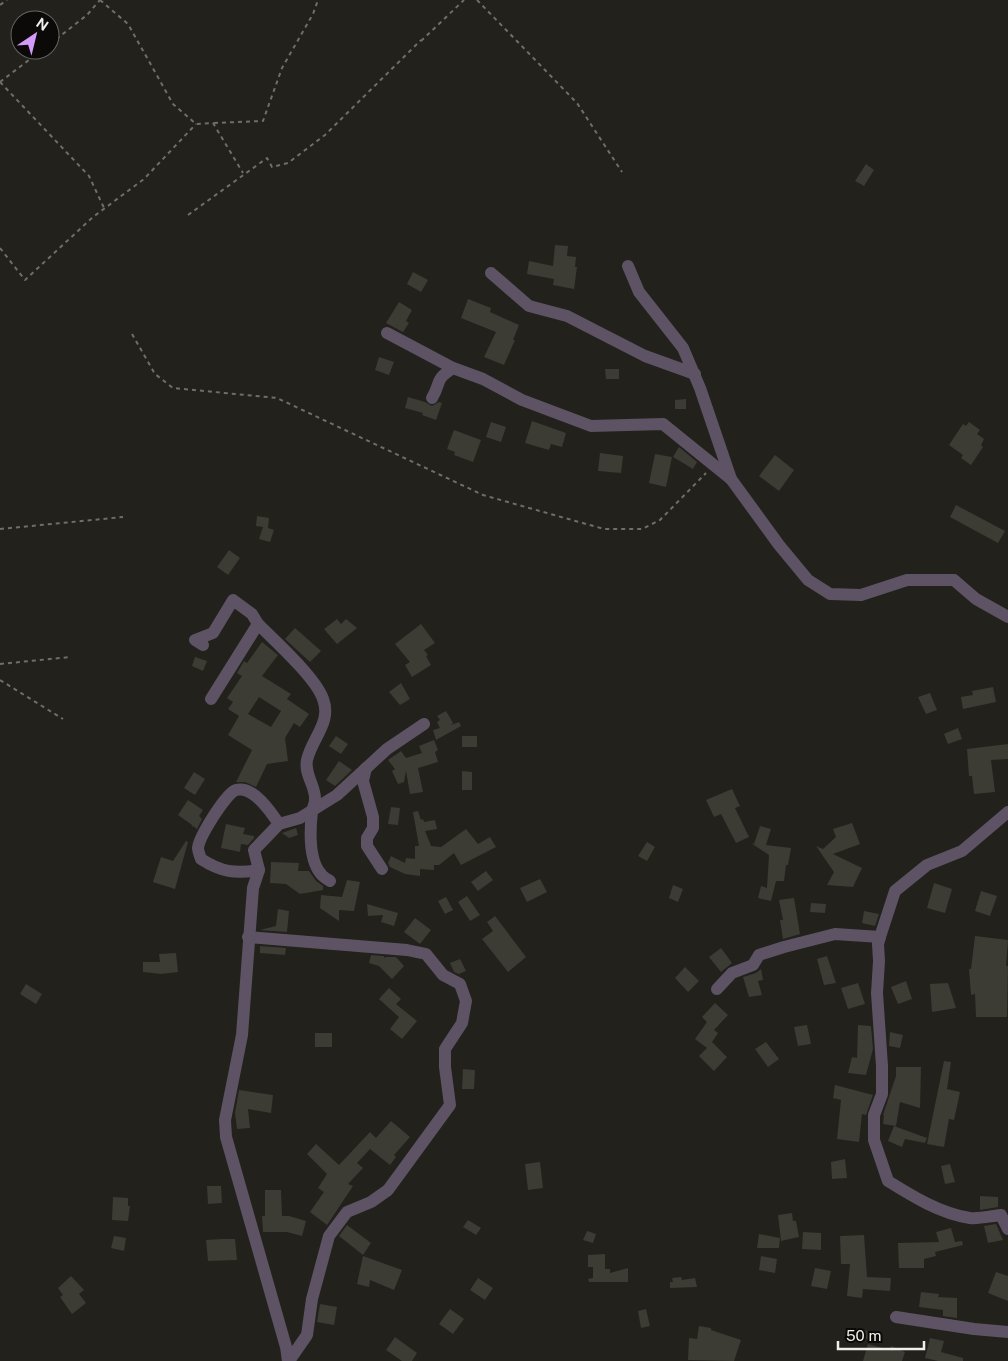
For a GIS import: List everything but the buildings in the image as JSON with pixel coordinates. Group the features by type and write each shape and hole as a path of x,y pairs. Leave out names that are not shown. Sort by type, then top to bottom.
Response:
{"street":[{"path":"628,266 639,292 683,348 695,374 731,479"},
{"path":"491,273 529,306 567,316 645,356 695,374"},
{"path":"386,332 453,368 483,379 522,400 591,426 663,424 731,479 779,545 808,580 830,594 861,595 907,580 954,580 976,599 1008,617"},
{"path":"432,398 436,392 438,381 453,368"},
{"path":"203,645 195,640 213,633 233,600 252,614 258,624 318,688 323,698 325,716 306,766 315,800 312,810 311,841 313,859 320,873 330,881"},
{"path":"211,699 258,624"},
{"path":"288,1361 286,1347 226,1138 225,1120 242,1035 253,888 259,870 254,850 279,824 300,818 337,795 387,749 424,724"},
{"path":"366,768 363,781 373,817 373,828 367,838 367,846 382,869"},
{"path":"259,870 243,873 214,868 201,859 198,848 214,815 231,792 237,789 248,791 262,800 279,824"},
{"path":"1008,812 962,851 927,865 895,892 880,937 877,993 882,1094 874,1115 874,1140 888,1181 917,1199 939,1209 970,1218 1001,1215 1008,1229"},
{"path":"718,989 732,973 753,965 759,954 835,934 880,937"},
{"path":"248,937 407,950 426,954 443,975 460,984 466,1001 462,1023 445,1049 445,1067 450,1105 388,1190 371,1202 347,1212 329,1236 312,1299 306,1335 288,1361"},
{"path":"896,1317 974,1329 1008,1332"}],"path":[{"path":"0,5 6,0"},
{"path":"60,36 87,15 100,0 128,24 173,104 196,124"},
{"path":"0,248 24,280 104,209 144,179 196,124 264,121 282,68 313,14 318,0"},
{"path":"412,49 464,0"},
{"path":"477,0 577,103 622,172"},
{"path":"188,215 266,158 272,167 288,163 325,135 421,40"},
{"path":"29,60 0,82 89,176 104,209"},
{"path":"213,123 243,174"},
{"path":"132,334 155,374 173,388 277,398 482,495 604,529 642,529 660,520 707,471"},
{"path":"0,529 123,517"},
{"path":"0,664 70,658"},
{"path":"0,680 63,719"}]}
